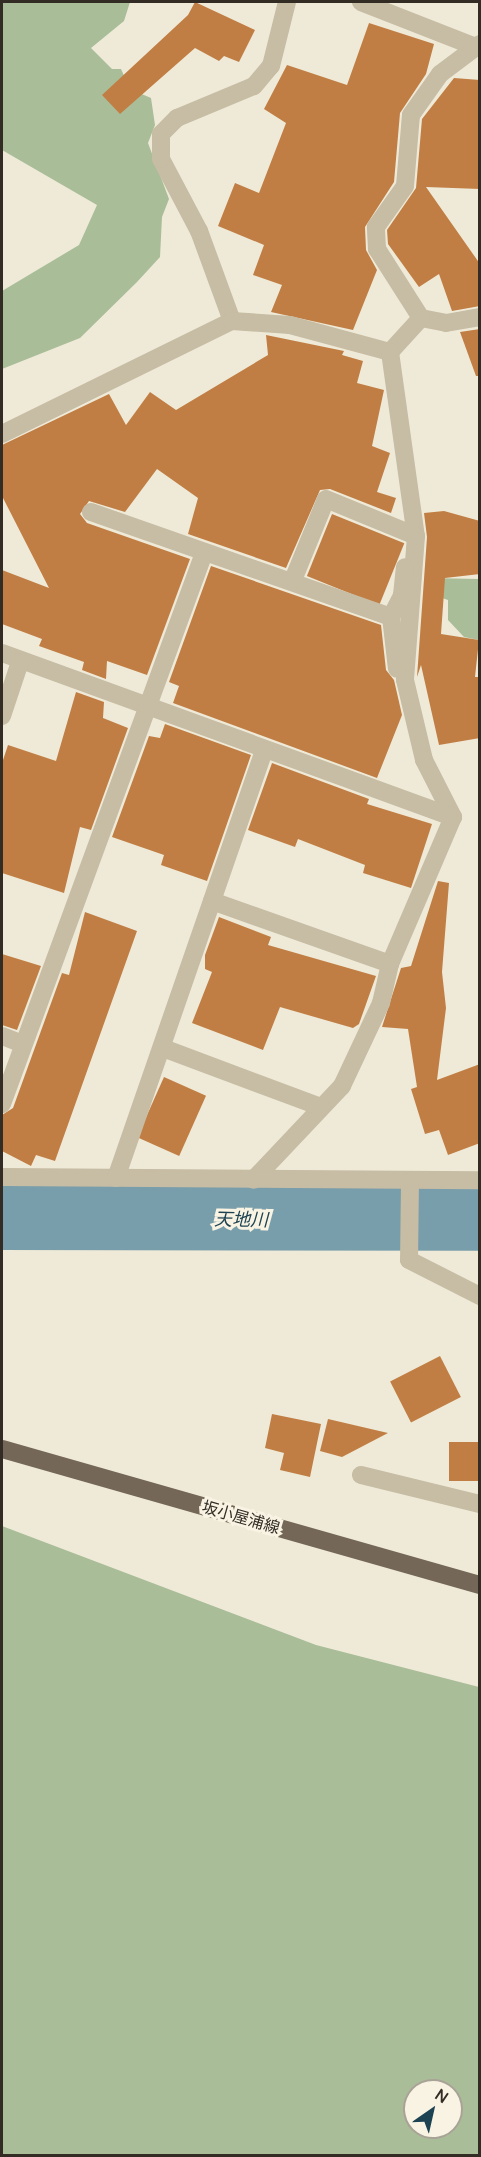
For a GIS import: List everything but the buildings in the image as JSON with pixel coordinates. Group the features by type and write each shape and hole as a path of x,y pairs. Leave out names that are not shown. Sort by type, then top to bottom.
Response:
{"main road":[{"name":"坂小屋浦線","path":"2,1449 480,1585"}],"street":[{"path":"232,321 199,231 161,159 161,134 177,118 254,86 271,66 287,2"},
{"path":"361,2 478,46"},
{"path":"478,46 440,74 411,115 405,186 376,227 377,249 421,318 446,323 480,317"},
{"path":"421,318 390,352 412,534 405,680 424,760 453,817"},
{"path":"2,434 232,321 290,325 390,352"},
{"path":"293,580 326,499 412,534"},
{"path":"91,512 204,553 293,580 391,617"},
{"path":"405,680 398,676 391,617 402,595 412,534"},
{"path":"2,1104 20,1043 144,706 204,553"},
{"path":"2,653 20,662 264,751 453,817"},
{"path":"2,716 20,662"},
{"path":"116,1178 163,1048 264,751"},
{"path":"253,1179 342,1086 381,1003 390,964 453,817"},
{"path":"212,901 390,964"},
{"path":"2,1036 20,1043"},
{"path":"163,1048 321,1107"},
{"path":"2,1177 253,1179 410,1187 480,1180"},
{"path":"410,1187 409,1260 480,1296"},
{"path":"361,1474 480,1504"}],"green space":[{"path":"2,2 130,2 124,21 91,48 112,69 121,69 130,89 151,98 155,125 148,143 169,199 162,217 160,257 137,282 80,338 2,369 2,291 79,245 97,205 2,150"},
{"path":"429,578 479,579 479,640 464,637 448,620 448,600 427,593"},
{"path":"2,1526 316,1645 479,1687 479,2155 2,2155"}],"waterway":[{"name":"天地川","path":"2,1216 480,1217"}]}
